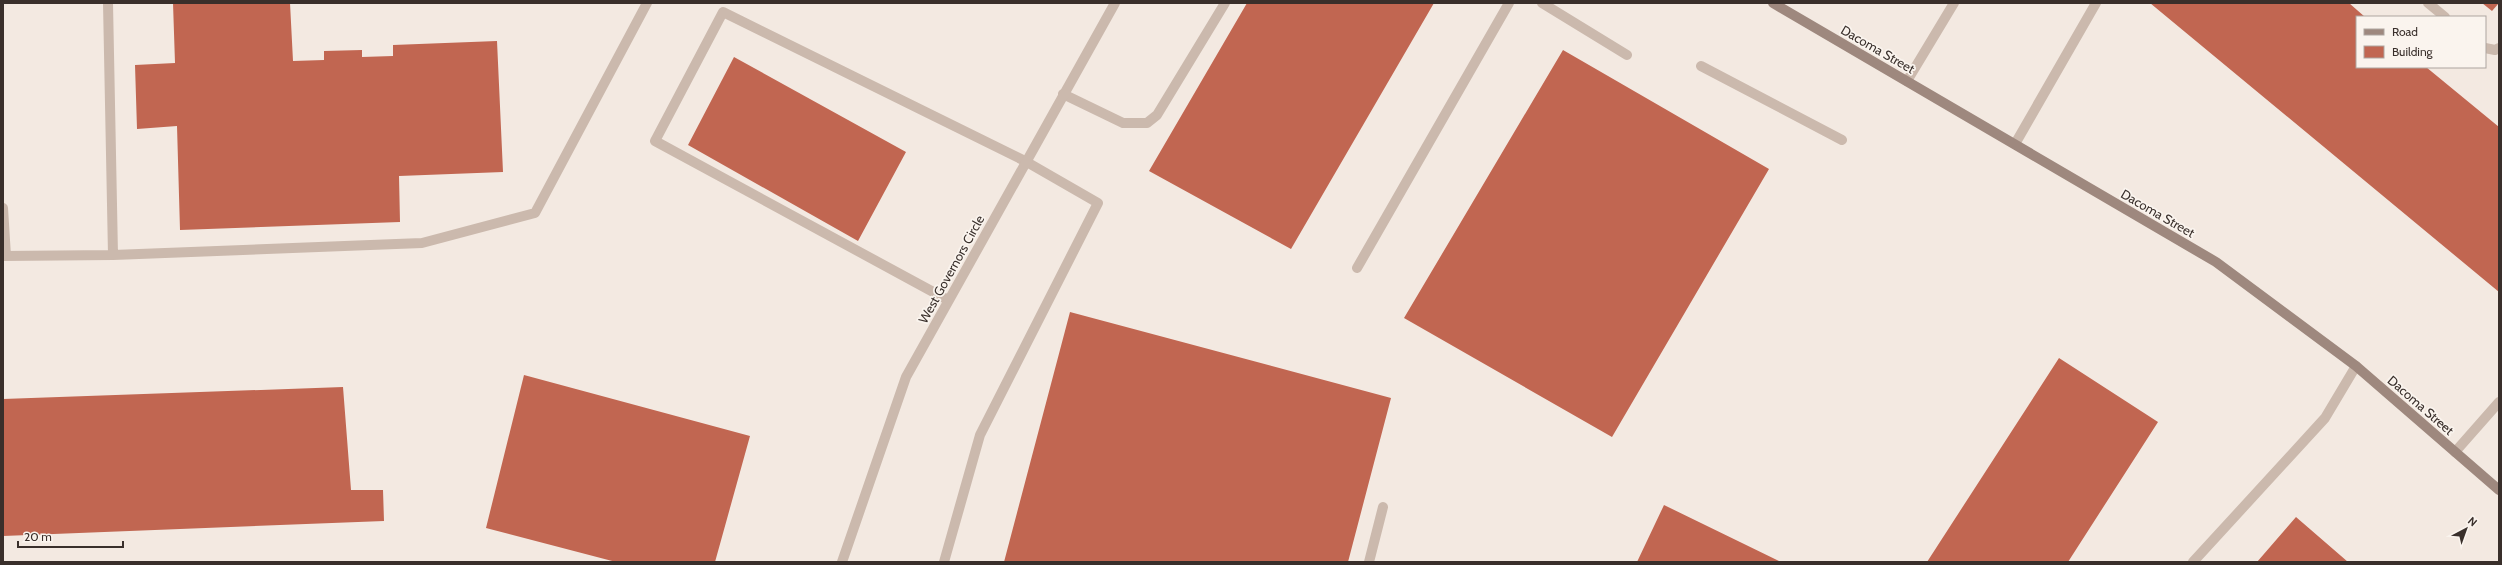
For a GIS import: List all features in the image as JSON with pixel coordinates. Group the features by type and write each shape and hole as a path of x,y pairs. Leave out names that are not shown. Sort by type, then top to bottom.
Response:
{"main road":[{"name":"Dacoma Street","path":"1773,3 2216,262 2356,366 2499,490"}],"street":[{"path":"108,3 112,255"},
{"path":"3,208 4,256 112,255 422,243 535,213 647,3"},
{"name":"West Governors Circle","path":"842,562 906,377 1025,161 1115,3"},
{"path":"1064,94 1123,123 1147,123 1157,115 1225,3"},
{"path":"1357,268 1510,3"},
{"path":"1542,3 1627,55"},
{"path":"1908,81 1954,3"},
{"path":"2015,144 2096,3"},
{"path":"2428,3 2444,16"},
{"path":"944,562 980,435 1098,202 1025,161 723,12 656,141 948,300"},
{"path":"2486,48 2495,50 2499,48"},
{"path":"1702,66 1842,140"},
{"path":"2193,562 2325,418 2356,366"},
{"path":"2455,452 2499,402"},
{"path":"1369,562 1383,507"}],"building":[{"path":"173,3 290,3 293,61 324,60 324,51 362,50 362,57 393,56 393,45 497,41 503,172 399,176 400,222 180,230 177,126 137,129 135,65 175,63"},
{"path":"1247,3 1434,3 1291,249 1149,171"},
{"path":"2150,3 2349,3 2364,16 2356,16 2356,68 2427,68 2499,127 2499,292"},
{"path":"2482,3 2499,3 2492,11"},
{"path":"1563,50 1769,169 1612,437 1404,318"},
{"path":"734,57 906,152 858,241 688,145"},
{"path":"1070,312 1391,398 1348,562 1004,562"},
{"path":"2059,358 2158,422 2068,562 1927,562"},
{"path":"524,375 750,436 715,562 616,562 486,528"},
{"path":"343,387 351,490 383,490 384,521 3,536 3,399"},
{"path":"1664,505 1781,562 1637,562"},
{"path":"2296,517 2348,562 2257,562"}]}
